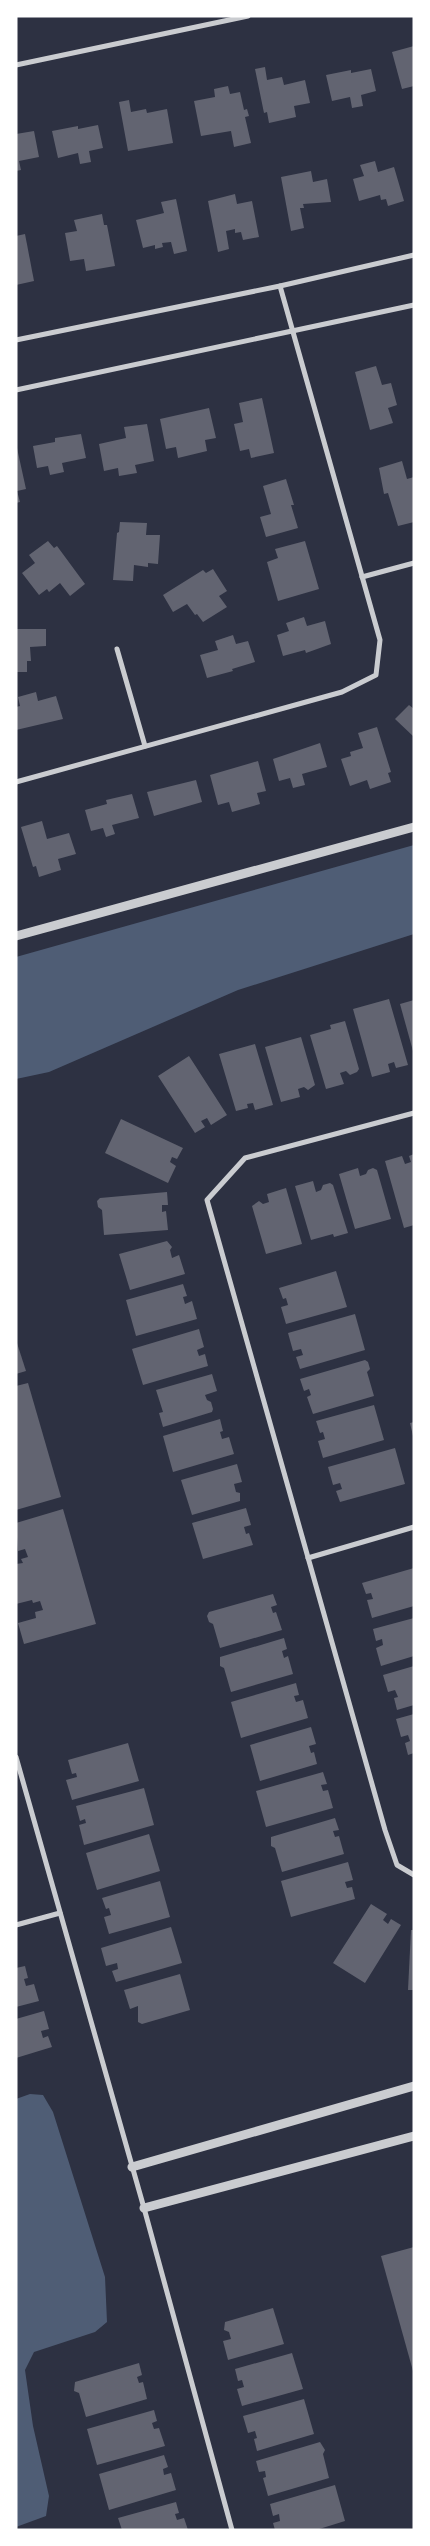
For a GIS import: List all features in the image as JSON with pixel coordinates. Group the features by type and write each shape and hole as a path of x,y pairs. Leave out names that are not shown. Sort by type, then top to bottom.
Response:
{"street":[{"path":"16,65 248,16"},
{"path":"16,340 280,286 414,255"},
{"path":"16,782 342,692 376,675 380,640 295,332 280,286"},
{"path":"16,390 295,332 414,305"},
{"path":"362,577 414,563"},
{"path":"117,649 145,746"},
{"path":"16,936 414,826"},
{"path":"414,1113 245,1158 207,1200 385,1830 397,1865 414,1875"},
{"path":"308,1558 414,1527"},
{"path":"16,1757 144,2208 232,2530"},
{"path":"16,1925 60,1913"},
{"path":"132,2167 414,2086"},
{"path":"144,2208 414,2136"}],"water":[{"path":"414,845 414,934 238,990 49,1072 16,1079 16,957"},
{"path":"30,2094 43,2095 53,2112 105,2277 107,2322 95,2332 34,2352 25,2370 33,2426 49,2496 46,2516 16,2527 16,2099"}],"building":[{"path":"414,46 414,86 402,89 392,52"},
{"path":"265,67 267,80 282,77 284,85 305,80 310,103 294,106 296,117 269,123 267,112 264,113 255,69"},
{"path":"371,69 376,91 361,95 363,106 352,108 350,97 332,101 326,75 351,70 351,73"},
{"path":"228,86 230,94 240,92 244,110 247,109 249,116 245,117 251,143 234,147 231,131 201,136 194,101 215,97 214,89"},
{"path":"129,100 131,112 146,109 147,113 167,109 173,143 128,151 119,102"},
{"path":"98,125 103,148 89,151 91,162 80,164 78,153 58,158 52,131 78,126 78,129"},
{"path":"34,131 39,157 19,161 21,170 16,171 16,134"},
{"path":"375,161 378,172 394,167 404,201 388,206 386,199 381,200 380,195 359,201 353,179 364,176 360,165"},
{"path":"311,171 313,182 327,179 331,202 303,204 304,208 300,208 304,228 291,231 281,177"},
{"path":"235,194 237,204 252,201 259,237 243,240 241,232 235,233 235,229 226,231 229,249 218,252 208,201"},
{"path":"176,199 187,251 174,254 171,242 162,243 163,247 155,249 155,245 143,248 136,220 164,213 161,202"},
{"path":"102,214 104,225 107,225 115,266 86,271 84,259 70,261 65,233 77,231 74,220"},
{"path":"25,234 34,281 16,285 16,236"},
{"path":"376,366 382,385 391,383 397,405 388,408 393,423 370,430 355,372"},
{"path":"262,398 274,453 251,458 249,449 240,451 234,424 243,422 239,403"},
{"path":"209,408 216,438 205,440 207,451 178,458 176,447 166,449 160,419"},
{"path":"147,424 154,461 135,465 137,473 119,476 118,468 104,471 99,444 126,438 124,427"},
{"path":"81,434 86,458 62,463 64,472 50,475 48,466 37,468 33,446 55,442 55,438"},
{"path":"17,448 26,489 17,491 20,502 16,503"},
{"path":"402,461 407,479 414,477 414,522 398,526 388,493 384,494 379,468"},
{"path":"286,479 294,505 291,505 298,528 266,537 260,517 271,514 263,486"},
{"path":"120,522 147,523 146,535 160,535 158,564 148,563 148,567 134,565 133,581 113,580 117,533 119,532"},
{"path":"48,541 54,548 57,546 85,584 70,596 60,583 49,592 47,589 39,595 22,573 35,563 29,555"},
{"path":"305,541 319,589 278,601 267,562 278,558 275,549"},
{"path":"213,569 227,591 219,596 227,607 203,622 187,604 173,612 163,595 203,570 206,573"},
{"path":"304,617 307,626 325,621 331,644 306,653 305,650 283,656 277,635 289,631 286,623"},
{"path":"16,629 46,629 46,646 30,647 31,661 27,661 27,672 16,672"},
{"path":"233,635 236,644 248,641 255,662 232,669 233,671 207,678 200,655 218,650 215,641"},
{"path":"36,692 38,701 56,696 63,719 16,730 16,707 20,706 18,697"},
{"path":"409,705 414,709 414,737 395,719"},
{"path":"377,727 391,772 388,773 391,782 370,789 367,780 350,786 341,759 351,756 350,752 363,748 358,733"},
{"path":"320,743 327,767 302,774 305,785 293,788 290,778 279,781 273,759"},
{"path":"258,761 266,791 257,793 260,804 232,812 229,802 218,805 210,775"},
{"path":"196,780 202,802 154,816 147,792"},
{"path":"132,794 139,818 112,825 115,834 106,837 103,828 91,831 85,810 107,804 106,800"},
{"path":"42,821 47,839 69,833 76,854 58,859 61,870 39,877 36,866 33,867 21,827"},
{"path":"389,999 408,1065 396,1068 394,1062 388,1064 390,1072 372,1077 353,1009"},
{"path":"414,1000 414,1051 413,1051 400,1004"},
{"path":"345,1021 359,1069 350,1075 346,1071 340,1073 344,1084 326,1089 310,1035 331,1029 330,1025"},
{"path":"301,1037 315,1085 308,1090 304,1087 298,1089 300,1097 281,1102 265,1047"},
{"path":"255,1044 273,1105 255,1110 253,1103 247,1104 248,1108 236,1111 219,1054"},
{"path":"189,1056 227,1115 211,1125 207,1118 201,1121 205,1127 195,1133 158,1076"},
{"path":"121,1119 183,1148 177,1159 172,1157 170,1162 176,1166 168,1183 105,1153"},
{"path":"414,1154 414,1225 404,1228 385,1161 402,1156 405,1164 411,1162 409,1156"},
{"path":"358,1168 360,1176 373,1168 377,1170 391,1219 355,1229 339,1174"},
{"path":"313,1181 316,1192 321,1190 323,1185 330,1183 333,1185 348,1233 334,1237 333,1234 311,1240 295,1186"},
{"path":"286,1188 302,1244 266,1254 252,1206 259,1201 263,1204 269,1202 267,1194"},
{"path":"167,1192 168,1205 162,1205 162,1212 166,1211 168,1230 104,1235 102,1210 98,1207 97,1201 100,1198"},
{"path":"167,1241 172,1247 170,1250 172,1258 179,1255 185,1274 130,1290 119,1254"},
{"path":"336,1271 347,1307 286,1324 281,1307 288,1305 286,1298 283,1299 279,1288"},
{"path":"183,1284 187,1296 183,1297 185,1304 192,1301 197,1319 136,1336 126,1300"},
{"path":"355,1314 365,1350 300,1369 296,1357 303,1355 301,1349 293,1351 288,1333"},
{"path":"199,1329 204,1347 197,1350 199,1356 205,1354 208,1366 143,1385 132,1349"},
{"path":"16,1340 26,1371 16,1374"},
{"path":"365,1360 368,1362 370,1369 367,1372 374,1396 313,1414 307,1397 311,1395 309,1389 304,1391 300,1379"},
{"path":"212,1374 217,1391 205,1395 207,1400 211,1402 212,1412 163,1427 159,1413 163,1412 156,1390"},
{"path":"28,1383 61,1497 16,1510 16,1386"},
{"path":"374,1405 384,1440 323,1458 318,1441 325,1439 323,1432 320,1433 316,1421"},
{"path":"220,1419 223,1431 220,1432 222,1439 229,1437 234,1454 173,1472 163,1436"},
{"path":"414,1422 414,1436 413,1436 410,1423"},
{"path":"395,1448 405,1484 340,1502 336,1491 342,1489 340,1483 333,1485 328,1467"},
{"path":"237,1464 242,1482 234,1484 236,1492 240,1493 240,1501 192,1515 181,1480"},
{"path":"246,1508 251,1525 244,1527 246,1534 249,1533 253,1545 203,1559 192,1523"},
{"path":"63,1509 96,1624 24,1644 18,1623 36,1618 35,1612 43,1610 40,1601 33,1603 32,1600 16,1604 16,1564 23,1563 21,1559 28,1557 25,1549 18,1551 16,1523"},
{"path":"414,1568 414,1606 372,1618 367,1600 373,1599 371,1593 366,1594 362,1583"},
{"path":"273,1594 277,1605 271,1607 273,1613 276,1612 282,1630 220,1648 213,1624 209,1622 207,1616 209,1612"},
{"path":"414,1618 414,1656 381,1666 376,1648 383,1645 382,1639 376,1641 373,1629"},
{"path":"284,1638 287,1649 282,1651 284,1658 288,1656 293,1674 231,1692 224,1668 220,1666 220,1657"},
{"path":"414,1666 414,1705 397,1710 394,1698 398,1697 395,1690 388,1692 383,1675"},
{"path":"296,1683 299,1695 294,1696 296,1702 303,1700 308,1718 241,1738 231,1702"},
{"path":"414,1714 414,1753 408,1755 405,1743 410,1741 408,1735 401,1737 396,1719"},
{"path":"311,1727 316,1744 309,1746 311,1753 314,1752 317,1764 260,1781 250,1745"},
{"path":"128,1743 139,1781 72,1800 66,1780 77,1777 76,1773 72,1774 68,1760"},
{"path":"323,1772 327,1784 321,1785 323,1791 328,1790 333,1808 266,1827 256,1791"},
{"path":"144,1788 154,1825 84,1845 79,1825 86,1823 85,1819 80,1821 76,1806"},
{"path":"335,1818 339,1830 333,1831 335,1837 339,1836 344,1854 282,1872 275,1848 271,1846 271,1837"},
{"path":"149,1834 160,1871 97,1890 86,1853"},
{"path":"348,1862 353,1880 345,1882 347,1888 352,1887 355,1899 291,1917 281,1881"},
{"path":"160,1881 170,1917 109,1934 104,1917 111,1915 109,1908 106,1909 102,1898"},
{"path":"371,1904 387,1914 383,1920 388,1924 391,1919 401,1925 365,1983 333,1963"},
{"path":"171,1927 182,1963 116,1982 112,1971 118,1969 117,1963 106,1966 101,1948"},
{"path":"411,1930 414,1930 414,1990 408,1990"},
{"path":"25,1966 28,1978 24,1979 26,1986 34,1984 39,2001 16,2007 16,1968"},
{"path":"180,1974 190,2010 142,2024 138,2022 138,2006 130,2009 124,1990"},
{"path":"44,2011 49,2029 41,2031 43,2038 48,2036 52,2047 16,2058 16,2019"},
{"path":"414,2247 414,2371 413,2371 381,2256"},
{"path":"273,2308 284,2344 228,2360 223,2341 231,2339 229,2332 224,2330 225,2322"},
{"path":"292,2353 303,2389 242,2406 237,2389 244,2387 242,2380 238,2381 235,2369"},
{"path":"139,2363 142,2375 137,2377 139,2383 143,2382 147,2399 86,2417 79,2393 74,2391 75,2382"},
{"path":"304,2399 314,2434 257,2451 254,2439 257,2438 255,2431 248,2433 243,2416"},
{"path":"154,2410 157,2421 152,2423 154,2429 159,2428 165,2446 97,2465 87,2429"},
{"path":"320,2442 325,2450 323,2454 329,2478 268,2496 263,2478 266,2477 265,2471 259,2472 256,2461"},
{"path":"164,2455 168,2467 163,2469 164,2475 171,2473 176,2490 109,2510 99,2474"},
{"path":"335,2485 345,2521 316,2530 275,2530 273,2523 280,2521 279,2514 273,2516 270,2504"},
{"path":"176,2502 179,2513 175,2514 177,2520 184,2518 188,2530 122,2530 118,2518"}]}
